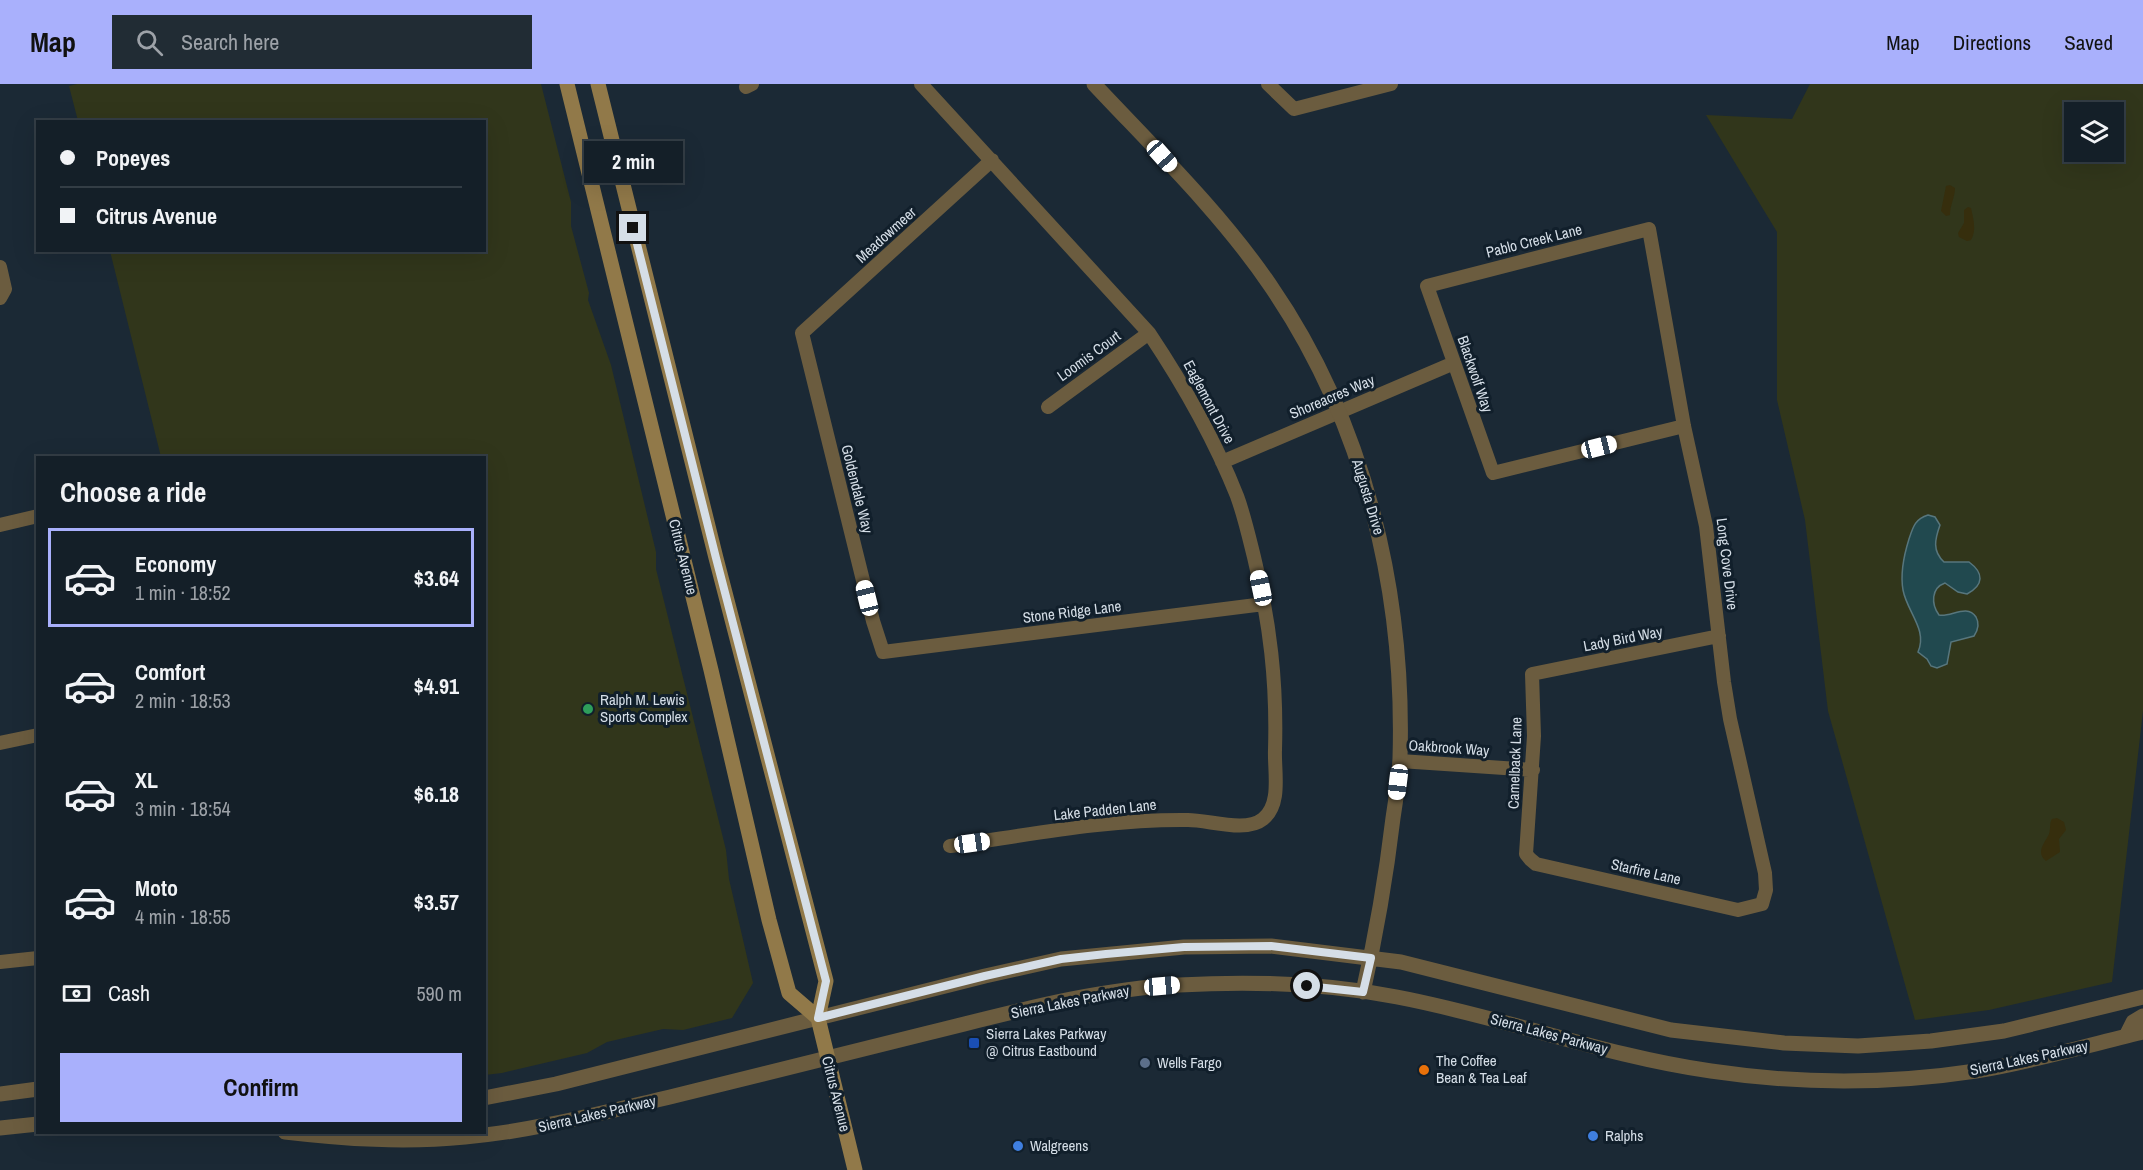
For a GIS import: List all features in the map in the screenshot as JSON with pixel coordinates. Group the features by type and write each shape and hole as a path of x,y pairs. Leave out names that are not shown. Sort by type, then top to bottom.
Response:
{"main road":[{"name":"Citrus Avenue","path":"567,84 711,670 769,920 789,993 818,1018"},
{"name":"Citrus Avenue","path":"598,84 716,558 826,981 818,1018 855,1170"}],"street":[{"name":"Eaglemont Drive","path":"921,84 1149,333 1180,380 1222,462 1238,498 1264,604 1271,644 1277,702 1275,802 1263,819"},
{"name":"Augusta Drive","path":"1094,84 1225,227 1269,284 1297,326 1339,412 1371,501 1392,603 1399,680 1400,761 1390,842 1371,958 1363,992"},
{"path":"1268,84 1294,109 1391,84"},
{"name":"Meadowmeer","path":"802,333 992,160"},
{"name":"Pablo Creek Lane","path":"1427,286 1649,229"},
{"name":"Long Cove Drive","path":"1649,229 1684,426 1706,526 1730,719 1766,873 1766,890 1762,904"},
{"path":"0,267 5,289 0,298"},
{"name":"Blackwolf Way","path":"1427,286 1493,473 1684,426"},
{"name":"Goldendale Way","path":"802,333 873,621 883,652"},
{"name":"Loomis Court","path":"1048,407 1149,333"},
{"name":"Shoreacres Way","path":"1222,462 1454,363"},
{"path":"0,525 36,516"},
{"name":"Stone Ridge Lane","path":"883,652 1264,604"},
{"name":"Lady Bird Way","path":"1532,674 1719,636"},
{"name":"Camelback Lane","path":"1526,854 1533,770 1532,674"},
{"path":"0,743 36,735"},
{"name":"Oakbrook Way","path":"1400,761 1533,770"},
{"name":"Lake Padden Lane","path":"950,846 1077,828 1145,822 1189,819 1241,826 1263,819"},
{"name":"Starfire Lane","path":"1526,854 1536,864 1738,910 1762,904"},
{"path":"486,1098 556,1084 1061,959 1184,947 1271,946 1412,964 1671,1030 1784,1043 1858,1046 1931,1041 2004,1031 2143,998"},
{"path":"0,962 36,958"},
{"name":"Sierra Lakes Parkway","path":"302,1134 353,1140 426,1140 500,1133 571,1121 1046,1005 1177,985 1307,986 1363,992 1396,997 1515,1024 1634,1057 1711,1071 1835,1080 1896,1079 1976,1071 2045,1057 2143,1032"},
{"path":"2126,1036 2133,1022 2143,1017"},
{"path":"0,1094 36,1089"},
{"path":"0,1128 36,1124"}],"shaded area":[{"name":"Ralph M. Lewis Sports Complex","path":"77,84 541,84 571,202 571,226 589,293 588,300 611,365 656,552 656,569 726,850 729,879 753,983 732,1018 683,1030 663,1029 607,1042 587,1053 486,1075 486,456 161,456 110,252 486,252 486,120 78,120 69,86"},
{"path":"1810,84 2143,84 2143,711 2112,982 1989,1010 1915,1020 1828,711 1805,520 1777,400 1777,232 1706,115 1792,119"},
{"path":"1928,515 1935,517 1940,525 1936,549 1940,558 1944,562 1969,562 1977,570 1980,579 1977,587 1967,594 1958,592 1945,583 1940,585 1935,592 1934,601 1939,615 1968,611 1976,617 1978,625 1974,636 1951,642 1947,664 1937,668 1931,666 1927,659 1918,652 1919,629 1905,598 1902,584 1904,558 1912,531 1917,521"}],"sand":[{"path":"1950,185 1955,188 1955,191 1950,215 1946,216 1941,211 1946,186"},
{"path":"1971,208 1974,228 1971,240 1967,241 1959,237 1958,233 1964,223 1964,210"},
{"path":"2057,818 2064,822 2066,830 2059,839 2060,852 2046,861 2041,851 2049,834 2052,819"}],"place":[{"name":"Ralph M. Lewis Sports Complex","path":"588,709"},
{"name":"Sierra Lakes Parkway @ Citrus Eastbound","path":"974,1043"},
{"name":"Wells Fargo","path":"1145,1063"},
{"name":"The Coffee Bean & Tea Leaf","path":"1424,1070"},
{"name":"Ralphs","path":"1593,1136"},
{"name":"Walgreens","path":"1018,1146"}],"route":[{"path":"633,228 826,981 818,1018 1061,959 1106,954 1184,947 1271,946 1371,958 1363,992 1307,986"}]}
